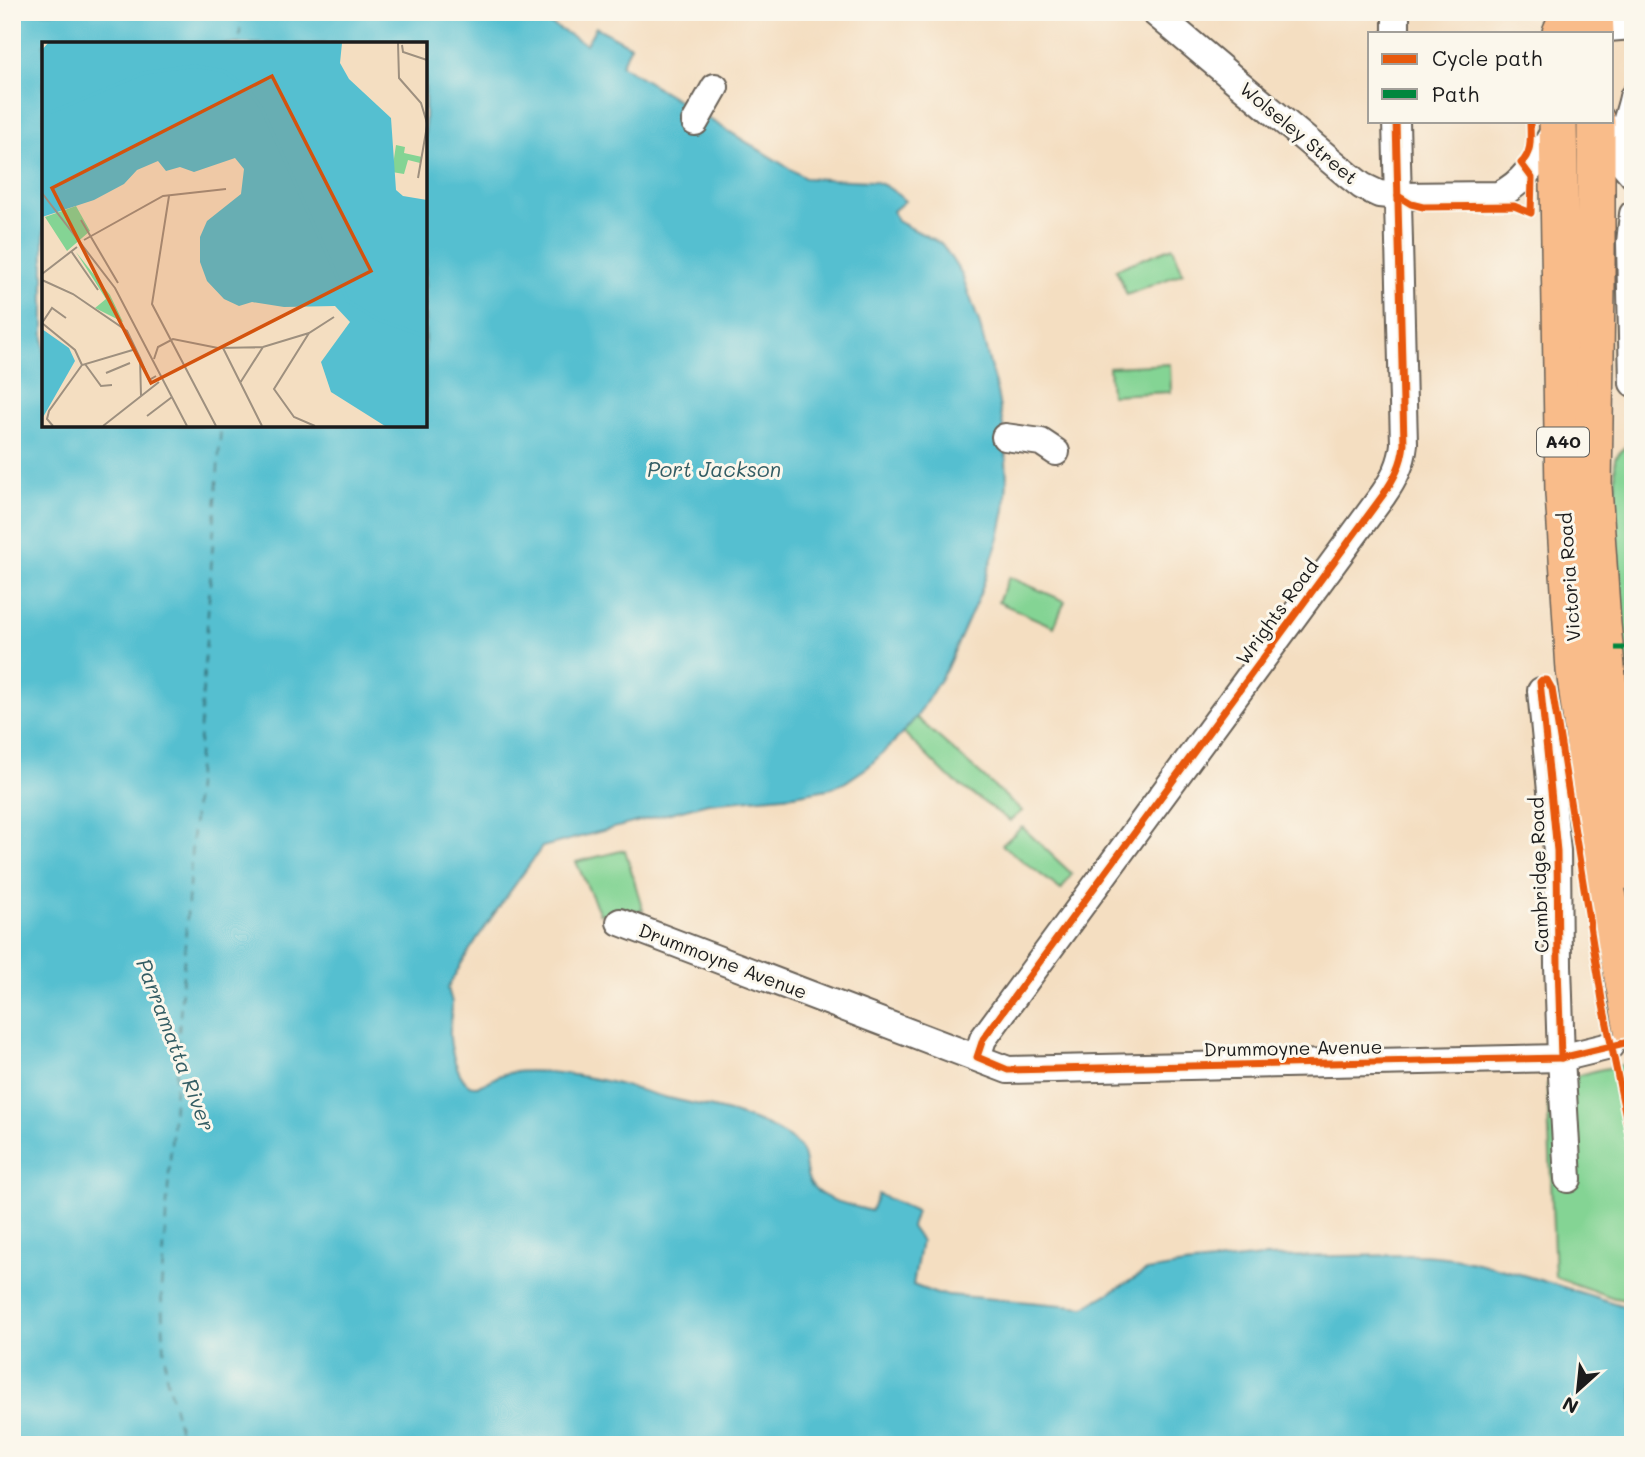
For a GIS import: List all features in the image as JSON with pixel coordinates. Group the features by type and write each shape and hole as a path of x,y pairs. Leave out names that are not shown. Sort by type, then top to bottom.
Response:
{"highway":[{"path":"1559,12 1579,25"},
{"name":"Victoria Road","path":"1618,111 1596,288 1593,486 1610,710 1633,872"},
{"name":"Victoria Road","path":"1558,123 1564,493 1575,670 1623,1023"}],"street":[{"name":"Wolseley Street","path":"1154,12 1362,186 1379,194 1497,195 1515,186 1528,171 1558,123"},
{"path":"1396,12 1396,32"},
{"path":"1579,25 1633,26"},
{"path":"695,122 715,88"},
{"path":"1618,111 1621,160 1633,175"},
{"name":"Wrights Road","path":"976,1057 983,1039 1392,482 1404,444 1396,122"},
{"path":"1633,214 1633,383"},
{"path":"1005,437 1041,442 1056,452"},
{"name":"Cambridge Road","path":"1541,691 1557,851 1561,1058 1569,1179"},
{"name":"Drummoyne Avenue","path":"620,922 1008,1070 1561,1058 1623,1023"}],"green space":[{"path":"1173,247 1183,273 1127,295 1116,269"},
{"path":"1170,364 1171,392 1111,395 1109,367"},
{"path":"1627,445 1633,451 1633,733 1622,630 1615,458"},
{"path":"1009,577 1065,601 1054,627 998,602"},
{"path":"908,710 1022,811 1010,821 947,776 898,727"},
{"path":"1022,827 1072,874 1061,890 1002,845"},
{"path":"625,850 643,910 600,914 576,862"},
{"path":"1633,1063 1633,1301 1614,1298 1555,1277 1547,1084"}],"water":[{"name":"Port Jackson","path":"12,12 529,12 586,44 596,27 631,46 621,65 805,178 872,181 890,189 905,201 893,211 897,221 942,244 962,275 979,322 997,392 1005,437 1007,481 999,538 980,594 946,670 918,715 901,735 868,767 844,783 828,789 794,795 708,803 542,847 480,934 448,988 452,1003 452,1051 460,1074 468,1084 480,1085 511,1072 565,1074 610,1082 760,1122 796,1143 804,1156 809,1181 824,1196 871,1211 878,1194 916,1211 911,1227 921,1241 913,1285 937,1294 1085,1307 1147,1271 1184,1265 1262,1257 1412,1255 1455,1258 1481,1264 1633,1309 1633,1445 12,1445"}],"ferry route":[{"path":"240,12 240,42"},
{"path":"183,1445 166,1375 161,1290 221,427"}],"marked path":[{"path":"1615,648 1623,648 1633,654"}],"cycle path":[{"path":"1396,122 1404,444 1397,471 1383,495 983,1039 977,1057 1008,1070 1561,1058 1633,1041"},
{"path":"1398,196 1423,207 1514,206 1531,213 1532,178 1521,163 1529,149 1530,122"},
{"path":"1561,1058 1557,851 1540,682 1542,680 1547,680 1552,689 1602,1000 1633,1150"}],"water label":[{"name":"Parramatta River","path":"175,1045"}]}
